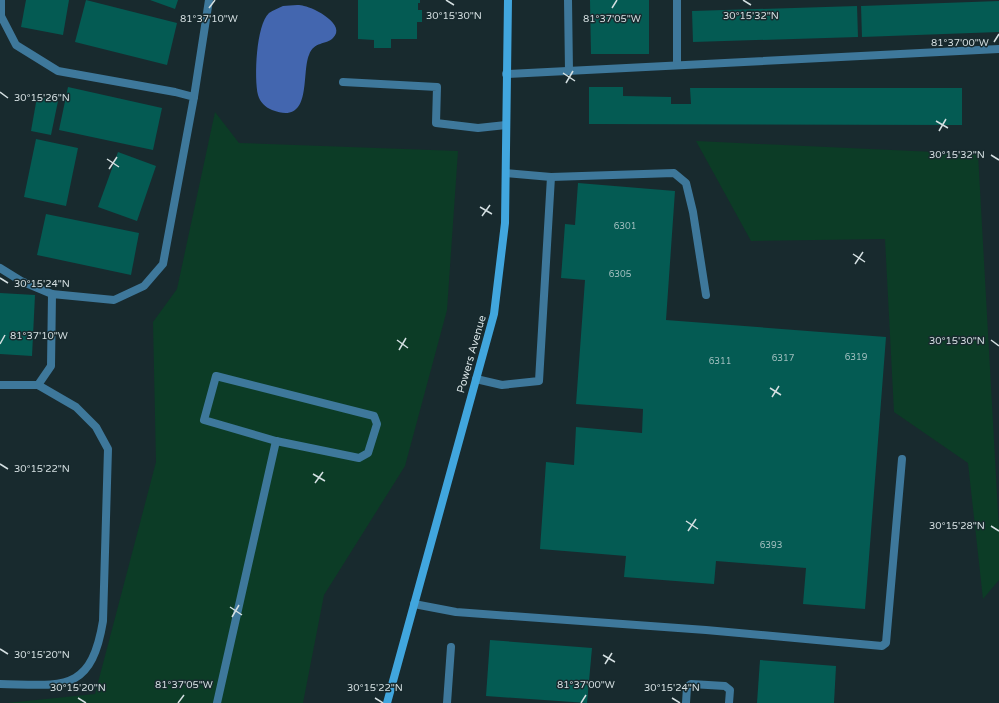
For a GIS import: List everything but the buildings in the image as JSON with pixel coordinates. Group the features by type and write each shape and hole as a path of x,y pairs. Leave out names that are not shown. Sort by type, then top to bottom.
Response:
{"street":[{"path":"1,0 1,16 16,45 58,71 175,92 194,97"},
{"path":"0,268 21,281 52,294 114,300 144,286 163,264 194,97 209,0"},
{"name":"Powers Avenue","path":"387,703 494,314 505,223 508,0"},
{"path":"568,0 569,71"},
{"path":"677,0 677,65"},
{"path":"506,74 999,48"},
{"path":"343,82 437,87 436,123 478,128 506,125"},
{"path":"506,173 551,177 674,173 686,183 693,212 706,295"},
{"path":"476,379 502,385 539,381 551,177"},
{"path":"38,385 51,366 52,294"},
{"path":"216,376 374,416 377,424 368,453 359,458 276,441 204,420 216,376"},
{"path":"0,385 38,385 76,407 96,427 108,449 103,621 99,645 92,661 79,677 61,685 0,684"},
{"path":"218,703 276,441"},
{"path":"414,604 456,612 706,630 882,646 886,643 902,458"},
{"path":"447,703 451,647"},
{"path":"686,703 687,687 691,684 725,686 730,690 729,703"}],"green space":[{"path":"215,112 239,143 458,151 447,310 405,466 324,595 303,703 7,703 95,694 156,462 153,322 177,289"},
{"path":"696,141 978,154 999,530 999,580 983,599 968,463 894,412 885,239 751,241"}],"water":[{"path":"302,5 309,7 328,18 336,28 336,33 333,38 317,45 311,51 307,63 305,85 300,105 294,111 285,113 272,110 261,102 258,95 256,77 257,52 261,28 269,13 283,6"}]}
